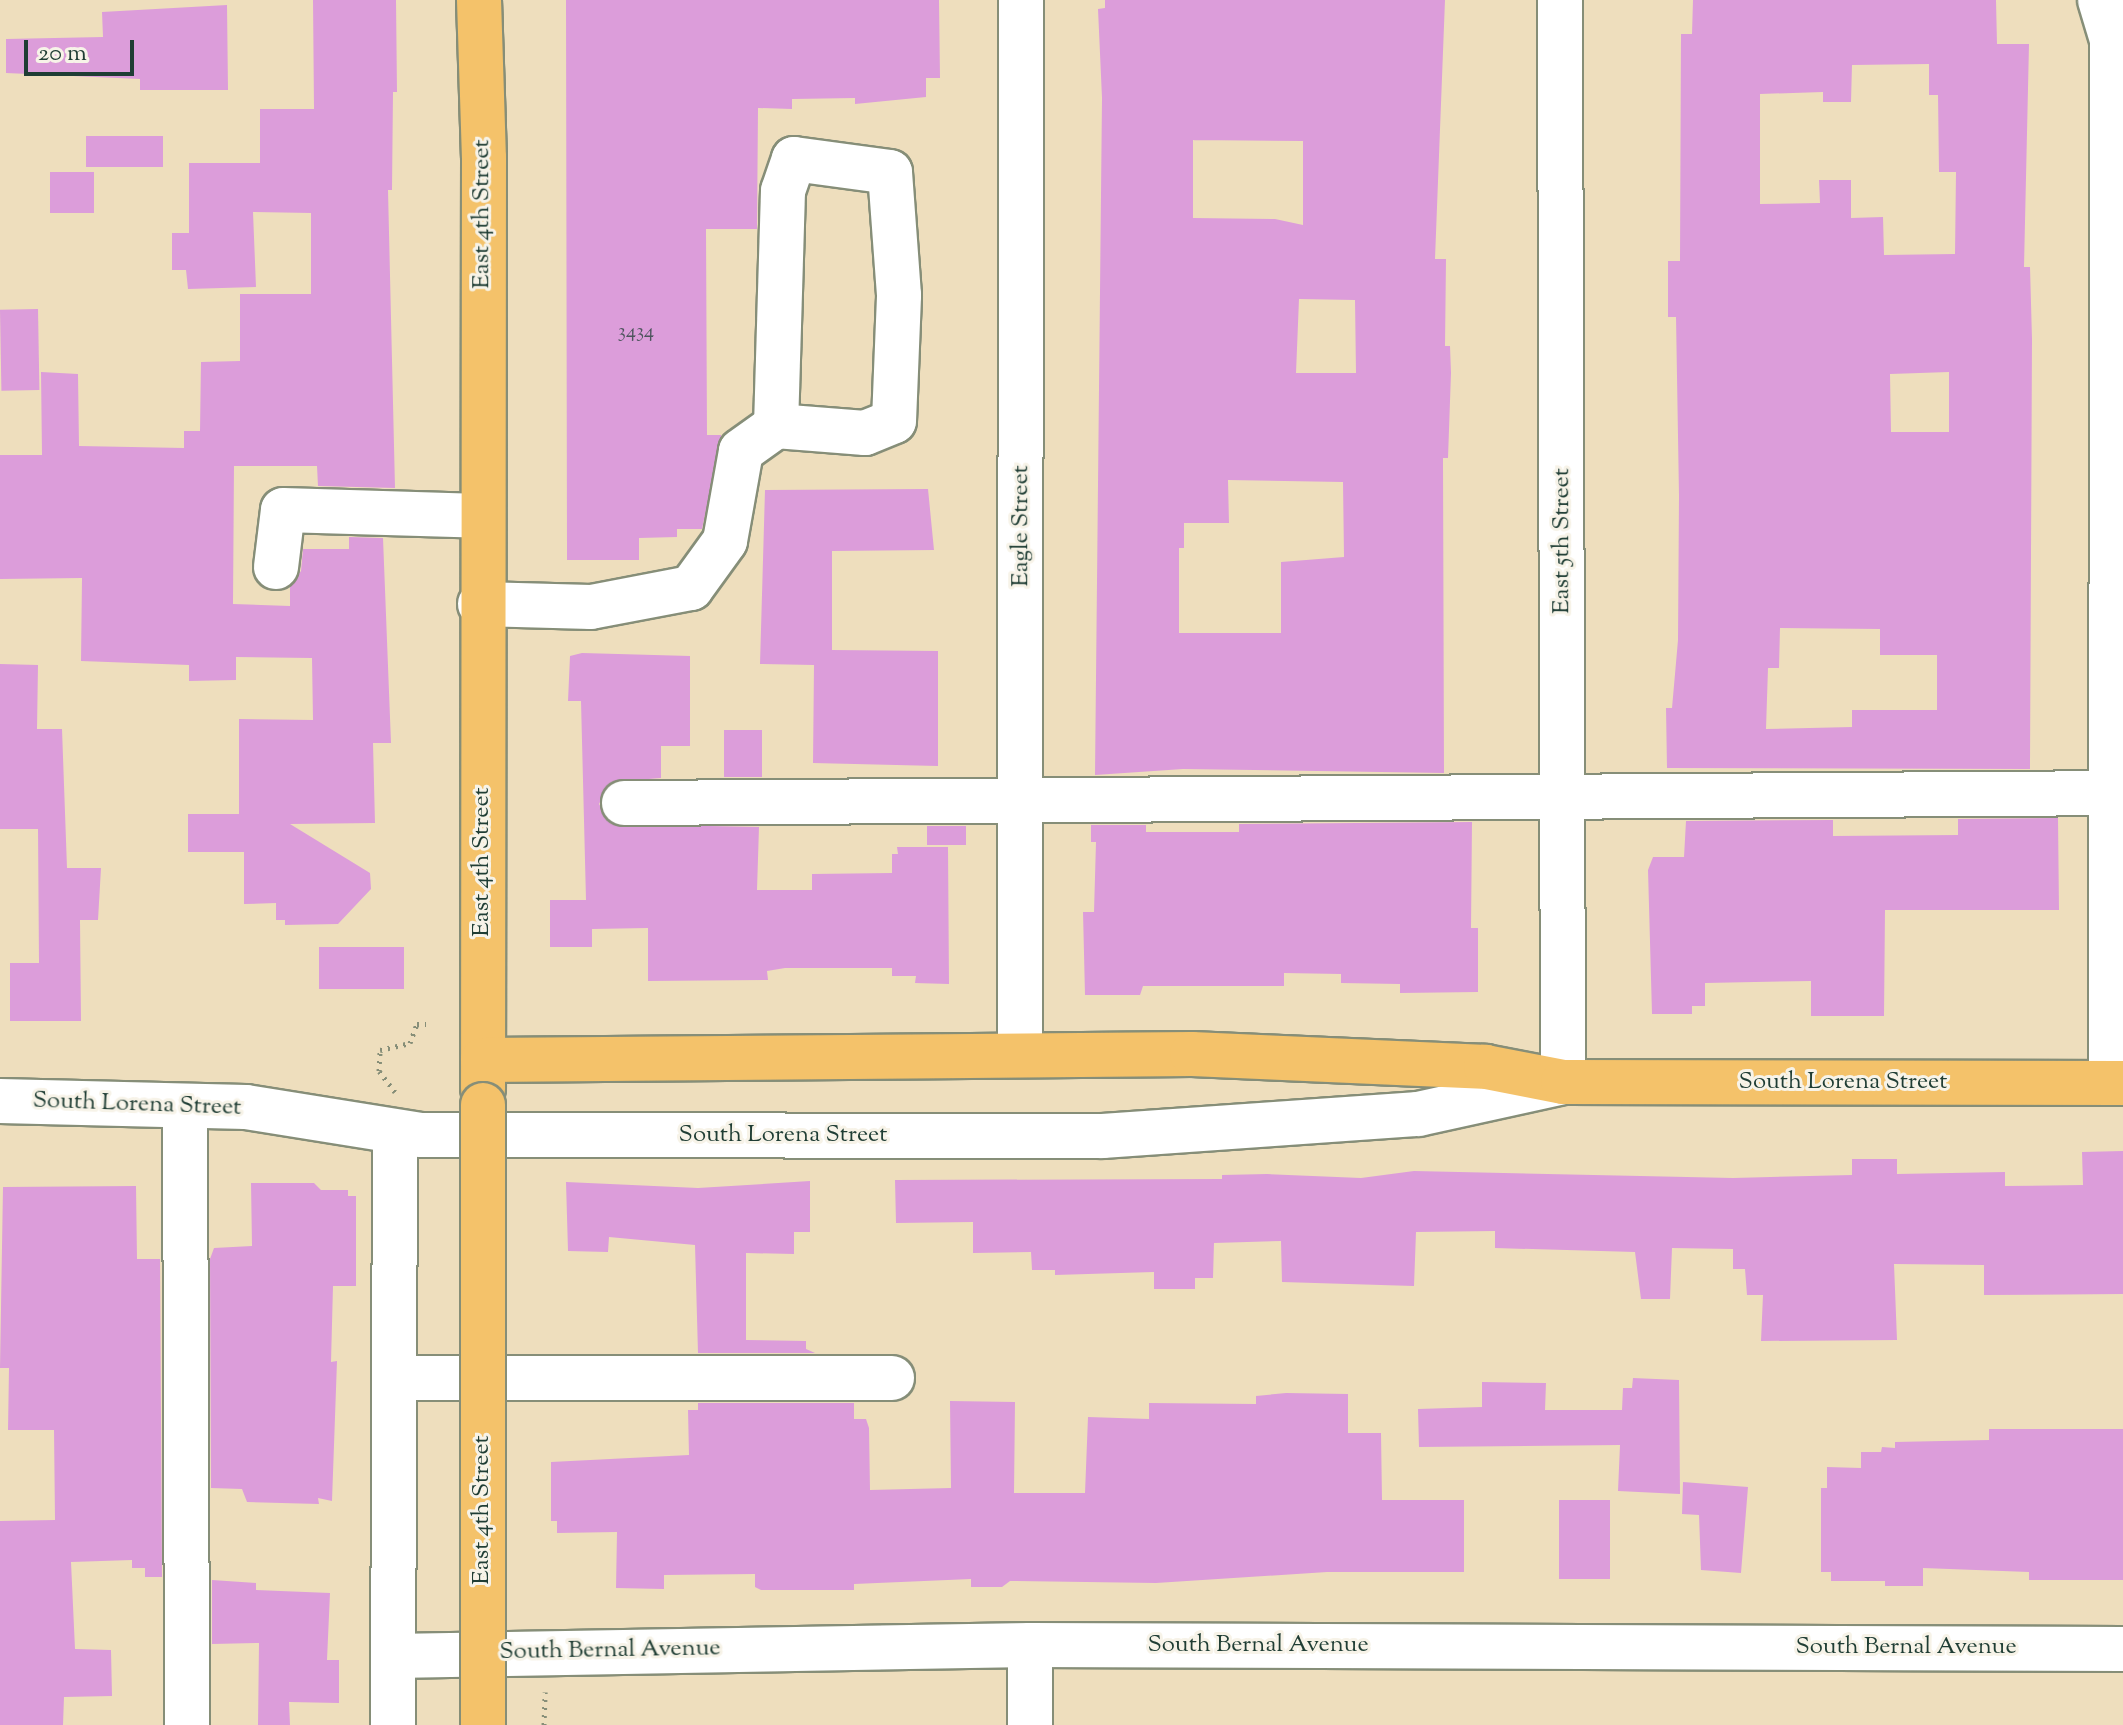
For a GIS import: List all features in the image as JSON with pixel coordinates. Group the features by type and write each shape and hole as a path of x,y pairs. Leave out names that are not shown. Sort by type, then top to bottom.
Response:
{"main road":[{"name":"East 4th Street","path":"479,0 484,158 480,604 483,1725"},
{"name":"South Lorena Street","path":"483,1060 1020,1053 1192,1054 1486,1067 1563,1082 2117,1083"}],"street":[{"name":"Eagle Street","path":"1020,1053 1023,801 1021,0"},
{"name":"East 5th Street","path":"1560,0 1563,1082"},
{"path":"2100,0 2112,40 2117,1083"},
{"path":"480,604 591,607 691,588 725,541 741,451 776,426 865,433 894,421 899,295 890,172 794,159 783,191 776,426"},
{"path":"276,567 284,497 481,516"},
{"path":"624,803 2117,793"},
{"name":"South Lorena Street","path":"0,1101 246,1107 395,1132 1103,1136 1418,1114 1563,1082"},
{"path":"185,1106 187,1725"},
{"path":"393,1725 395,1132"},
{"path":"394,1378 892,1378"},
{"path":"1030,1645 1030,1725"},
{"name":"South Bernal Avenue","path":"393,1656 1030,1645 2123,1649"}],"path":[{"path":"395,1088 379,1071 380,1050 410,1043 417,1024 426,1024"}],"building":[{"path":"313,0 396,0 397,92 393,92 392,190 388,190 395,488 318,486 317,466 234,466 233,604 290,606 290,586 301,571 303,549 349,549 349,537 383,538 391,743 373,743 375,823 290,824 370,873 371,889 338,924 285,925 285,920 276,920 276,903 244,904 244,852 188,852 188,814 239,814 239,719 313,720 312,658 236,657 236,680 189,681 189,665 81,661 82,578 0,579 0,455 42,455 41,372 78,374 79,446 184,448 184,431 200,431 201,362 240,361 240,294 311,294 311,213 253,212 256,287 188,289 186,270 172,270 172,233 189,233 189,163 260,163 260,109 314,109"},
{"path":"566,0 939,0 940,78 926,78 926,97 855,104 855,98 792,99 792,109 758,108 757,229 706,229 707,435 721,435 721,440 702,529 677,529 677,537 639,538 639,560 567,560"},
{"path":"1105,0 1445,0 1435,259 1446,259 1445,346 1450,346 1451,373 1448,458 1443,458 1444,773 1183,769 1095,775 1102,98 1098,9 1105,8","holes":["1193,140 1303,141 1303,225 1275,219 1193,218","1299,299 1355,300 1356,373 1296,373","1228,480 1343,482 1344,557 1281,562 1281,633 1179,633 1179,548 1184,548 1184,523 1229,523"]},
{"path":"1693,0 1996,0 1997,44 2029,44 2024,267 2030,267 2032,339 2030,769 1667,768 1666,708 1672,708 1678,640 1679,496 1676,317 1668,317 1668,261 1680,261 1681,34 1692,34","holes":["1929,64 1929,95 1938,95 1939,172 1956,172 1955,254 1884,255 1883,217 1851,218 1851,180 1819,180 1820,203 1760,204 1760,94 1823,92 1823,102 1851,102 1852,65","1949,372 1949,432 1891,432 1890,374","1780,628 1880,629 1880,655 1937,655 1937,710 1852,710 1852,727 1766,729 1768,668 1779,668"]},
{"path":"227,5 228,90 140,90 140,79 6,73 6,39 103,37 102,12"},
{"path":"86,136 163,136 163,167 86,167"},
{"path":"50,172 94,172 94,213 50,213"},
{"path":"38,309 39,390 1,391 0,310"},
{"path":"928,489 934,550 832,551 832,650 938,651 938,766 813,763 814,665 760,664 765,490"},
{"path":"582,653 690,656 690,746 661,746 661,778 611,782 599,804 611,824 759,827 757,890 812,890 812,874 892,873 892,854 898,854 897,847 948,847 949,984 915,983 916,976 892,976 892,968 785,968 767,971 768,980 648,981 648,928 592,929 592,947 550,947 550,900 586,900 581,701 568,701 570,656"},
{"path":"0,664 38,665 37,729 62,729 67,868 101,868 98,920 80,920 81,1021 10,1021 10,963 39,963 38,829 0,829"},
{"path":"724,730 762,730 762,777 724,777"},
{"path":"2058,818 2059,910 1885,910 1884,1016 1811,1016 1811,981 1705,983 1705,1006 1692,1006 1692,1014 1652,1014 1648,870 1653,857 1684,857 1686,821 1833,820 1833,836 1958,835 1958,819"},
{"path":"1472,822 1471,928 1478,928 1478,992 1400,993 1400,984 1341,983 1341,974 1284,973 1284,986 1143,986 1140,995 1085,995 1083,912 1094,912 1096,842 1091,842 1091,825 1146,825 1146,832 1239,832 1239,824"},
{"path":"927,826 966,826 966,845 927,845"},
{"path":"319,947 404,947 404,989 319,989"},
{"path":"2123,1151 2123,1294 1984,1295 1984,1265 1894,1264 1897,1340 1761,1341 1763,1295 1747,1295 1745,1269 1733,1269 1733,1249 1672,1248 1670,1299 1641,1299 1635,1252 1495,1248 1495,1231 1416,1232 1414,1286 1282,1282 1281,1241 1214,1243 1213,1278 1195,1278 1195,1289 1154,1289 1154,1272 1055,1275 1055,1270 1032,1270 1031,1252 973,1253 973,1222 896,1223 895,1180 1222,1179 1222,1175 1267,1174 1361,1178 1414,1171 1733,1178 1852,1175 1852,1159 1897,1159 1897,1174 2005,1172 2005,1186 2083,1185 2082,1152"},
{"path":"810,1181 810,1232 794,1232 794,1254 746,1253 746,1340 806,1341 806,1349 815,1353 698,1353 695,1245 609,1237 608,1252 568,1251 566,1182 698,1188"},
{"path":"251,1183 314,1183 321,1190 348,1190 348,1196 356,1196 356,1286 333,1286 331,1362 337,1361 332,1501 318,1498 319,1504 247,1502 242,1489 211,1488 210,1259 214,1248 252,1246"},
{"path":"136,1186 137,1259 160,1259 162,1577 145,1577 145,1568 132,1568 132,1560 71,1562 75,1649 111,1650 112,1696 64,1697 63,1725 0,1725 0,1521 55,1520 54,1430 8,1430 9,1368 0,1368 3,1187"},
{"path":"1633,1378 1679,1380 1680,1494 1618,1491 1620,1445 1419,1447 1418,1409 1482,1407 1482,1382 1546,1383 1545,1410 1622,1410 1623,1388 1632,1388"},
{"path":"1348,1394 1348,1433 1381,1433 1382,1500 1464,1500 1464,1572 1327,1572 1156,1583 1010,1581 1002,1587 971,1587 971,1579 854,1584 854,1590 761,1590 755,1587 755,1574 664,1575 664,1589 616,1588 617,1532 557,1533 557,1521 551,1521 551,1462 689,1455 688,1410 698,1410 698,1403 854,1403 854,1419 866,1419 869,1428 870,1490 951,1488 950,1401 1015,1402 1014,1493 1085,1493 1088,1417 1149,1419 1149,1403 1256,1404 1256,1396"},
{"path":"1989,1429 2123,1429 2123,1580 2029,1580 2029,1572 1923,1568 1923,1586 1885,1586 1885,1581 1831,1581 1831,1572 1821,1572 1821,1488 1827,1488 1827,1467 1861,1468 1861,1452 1881,1452 1882,1447 1895,1448 1895,1442 1989,1440"},
{"path":"1683,1482 1748,1487 1741,1573 1701,1570 1699,1515 1682,1514"},
{"path":"1559,1500 1610,1500 1610,1579 1559,1579"},
{"path":"212,1580 256,1583 256,1590 330,1593 327,1660 339,1660 339,1703 289,1702 290,1725 258,1725 259,1643 212,1644"}]}
